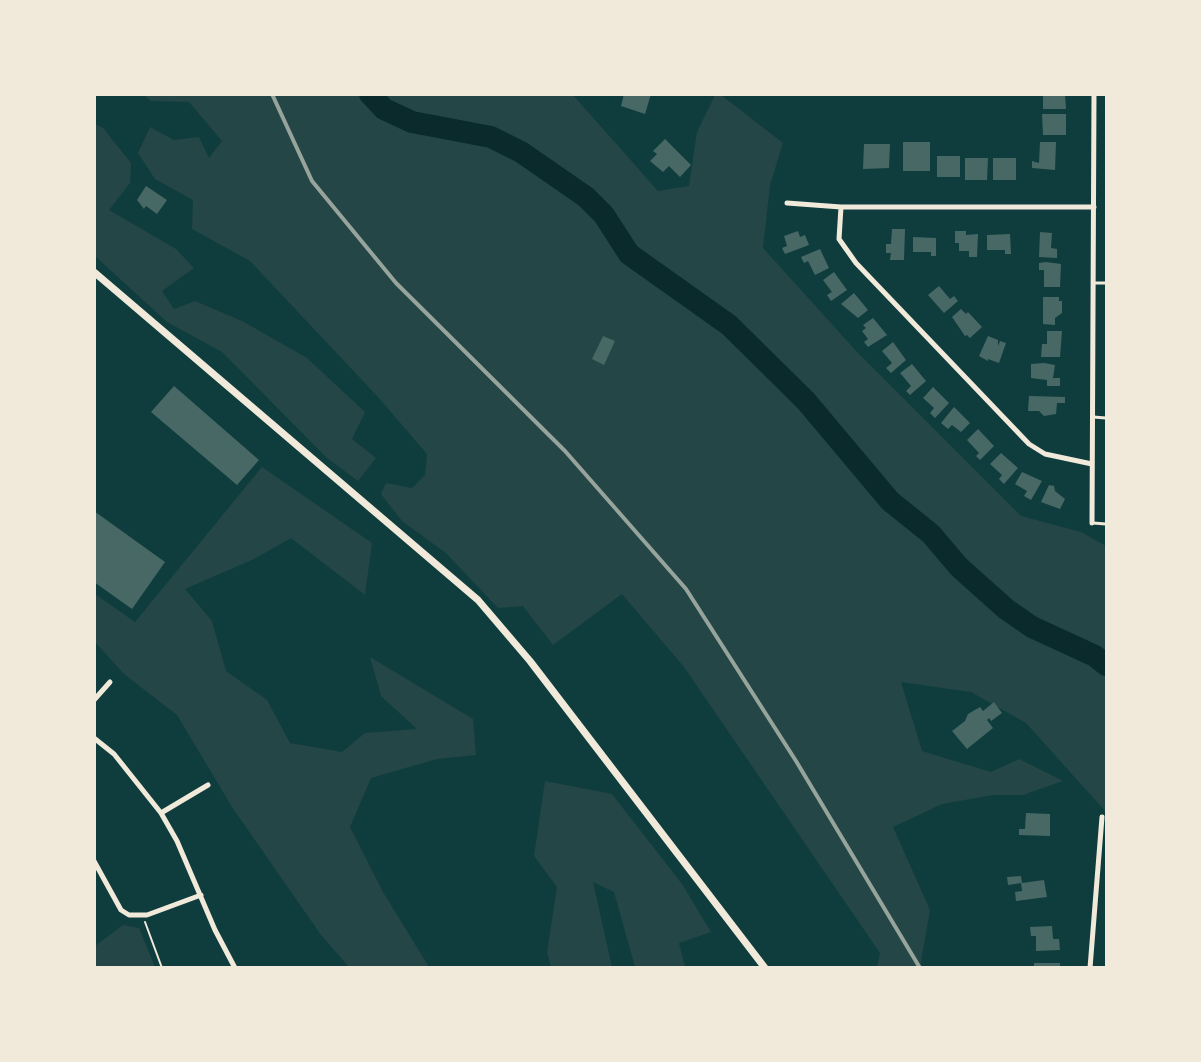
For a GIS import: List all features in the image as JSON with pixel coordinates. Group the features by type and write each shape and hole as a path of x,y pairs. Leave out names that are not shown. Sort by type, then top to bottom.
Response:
{"street":[{"path":"1092,524 1094,94"},
{"path":"787,203 841,207 1094,207"},
{"path":"841,207 839,239 856,263 1029,444 1045,454 1092,464"},
{"path":"94,272 478,600 530,661 765,968"},
{"path":"94,700 110,682"},
{"path":"94,738 114,754 161,813 177,841 215,930 235,968"},
{"path":"161,813 208,785"},
{"path":"1090,968 1102,817"},
{"path":"94,861 121,910 129,915 144,916 201,895"}],"lane":[{"path":"1093,283 1107,283"},
{"path":"1092,417 1107,418"},
{"path":"1092,524 1107,524"}],"path":[{"path":"144,916 162,968"}],"shaded area":[{"path":"144,95 573,95 658,191 689,186 697,132 715,95 721,95 783,143 770,185 763,248 858,353 1021,516 1081,532 1106,546 1106,812 1026,723 971,692 901,682 922,751 991,772 1019,759 1063,781 1023,795 993,795 942,804 893,827 930,910 920,967 877,967 880,953 684,667 622,594 553,645 523,606 498,608 446,553 402,521 381,494 386,483 412,488 425,475 427,454 378,397 250,261 192,229 193,200 155,179 138,153 150,127 174,140 199,137 209,158 222,141 189,102 151,101"},
{"path":"95,124 103,128 131,163 130,183 109,210 176,249 194,268 162,291 174,309 195,301 244,322 307,358 365,412 352,439 376,458 358,481 327,458 222,352 167,322 95,256"},
{"path":"262,467 372,543 365,595 291,538 254,559 185,589 212,621 226,671 267,700 290,743 342,752 365,733 417,729 381,696 370,657 473,719 476,755 437,759 371,778 350,827 383,892 429,967 349,967 321,935 232,807 177,715 124,674 95,642 95,594 135,622"},
{"path":"545,781 612,794 682,884 711,932 679,943 685,967 635,967 614,892 593,882 612,967 551,967 547,952 557,887 534,856"},
{"path":"123,925 139,928 155,967 95,967 95,946"}],"building":[{"path":"624,94 651,94 645,114 621,106"},
{"path":"1043,94 1065,94 1066,109 1043,109"},
{"path":"1042,114 1066,114 1066,135 1043,135"},
{"path":"665,139 691,165 680,177 669,166 663,172 650,161 657,154 653,151"},
{"path":"903,142 930,142 930,171 903,171"},
{"path":"1040,142 1056,142 1055,170 1032,168 1032,161 1039,163"},
{"path":"864,144 890,144 889,168 863,169"},
{"path":"937,156 960,156 960,177 937,177"},
{"path":"965,158 988,158 987,180 965,180"},
{"path":"993,158 1016,158 1016,180 993,180"},
{"path":"146,186 167,200 157,214 146,206 144,209 137,200"},
{"path":"892,229 905,229 904,260 890,260 891,253 886,253 886,244 891,244"},
{"path":"798,231 800,237 805,235 809,245 785,254 782,248 787,246 784,236"},
{"path":"955,231 966,231 966,235 978,234 977,257 969,257 969,251 959,251 959,243 955,243"},
{"path":"1040,232 1052,233 1051,248 1057,249 1057,258 1039,257"},
{"path":"1010,234 1011,254 1005,254 1005,250 987,250 987,235"},
{"path":"913,237 936,238 936,256 931,256 931,252 913,252"},
{"path":"820,249 829,268 815,275 808,261 804,263 801,257"},
{"path":"1039,263 1061,264 1060,287 1044,287 1044,270 1039,270"},
{"path":"834,272 847,290 831,301 827,295 832,292 823,280"},
{"path":"939,286 950,299 954,296 958,301 944,313 928,295"},
{"path":"854,293 868,310 858,318 841,304"},
{"path":"1043,297 1059,297 1059,301 1062,301 1062,313 1055,318 1055,325 1043,324"},
{"path":"961,309 966,314 968,312 982,327 970,338 965,336 952,317"},
{"path":"873,318 887,335 868,347 864,342 868,339 862,331 866,328 863,325"},
{"path":"1047,331 1062,331 1060,357 1041,357 1042,344 1047,344"},
{"path":"603,336 615,341 604,365 592,359"},
{"path":"988,336 998,340 998,346 1000,341 1006,343 999,363 979,356"},
{"path":"893,342 906,360 891,373 886,368 892,363 882,351"},
{"path":"912,364 926,381 910,395 906,391 911,386 900,373"},
{"path":"1031,364 1055,365 1053,378 1060,378 1060,386 1047,386 1047,380 1031,378"},
{"path":"174,386 259,460 237,485 151,412"},
{"path":"933,387 949,403 935,418 930,413 934,408 923,398"},
{"path":"1029,396 1065,397 1065,403 1057,403 1056,414 1044,416 1039,411 1028,411"},
{"path":"954,407 970,423 961,432 952,425 948,429 941,423"},
{"path":"978,429 994,446 980,460 976,456 979,453 967,440"},
{"path":"1001,453 1018,468 1004,484 999,479 1002,475 990,464"},
{"path":"1022,472 1042,481 1031,500 1024,496 1027,491 1015,484"},
{"path":"1049,485 1054,486 1055,491 1065,499 1060,509 1041,502"},
{"path":"94,511 165,562 132,609 94,582"},
{"path":"994,702 1002,713 991,721 989,718 987,720 993,728 967,749 952,731 965,721 968,714 980,707 983,711"},
{"path":"1026,813 1050,814 1050,836 1019,835 1019,829 1025,829"},
{"path":"1021,876 1022,883 1044,880 1047,897 1016,901 1015,892 1022,891 1021,883 1008,885 1007,877"},
{"path":"1052,926 1053,939 1059,939 1060,950 1036,951 1036,936 1031,936 1030,927"},
{"path":"1034,963 1060,963 1060,968 1034,968"}],"waterway":[{"path":"370,94 384,109 412,122 491,137 521,152 586,197 604,215 629,254 729,325 806,401 890,501 931,534 959,567 1006,609 1032,627 1095,656 1106,665"}],"railway":[{"path":"272,94 312,181 396,283 565,451 686,589 796,761 920,968"}]}
